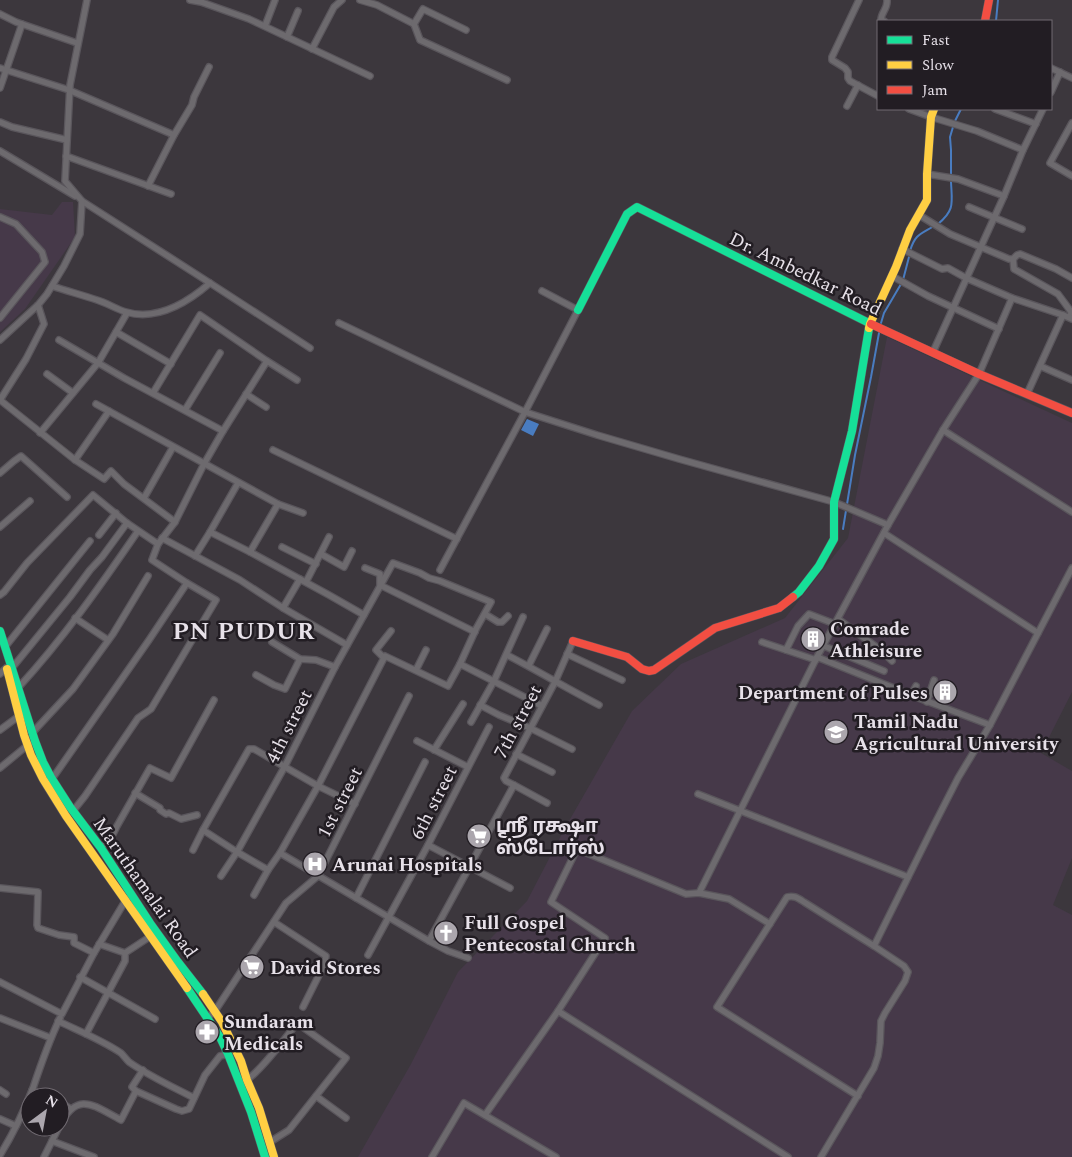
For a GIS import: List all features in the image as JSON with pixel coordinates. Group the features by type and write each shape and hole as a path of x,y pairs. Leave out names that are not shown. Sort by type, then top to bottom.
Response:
{"street":[{"path":"0,340 38,305 47,294 80,234 81,201 65,181 69,90 87,0"},
{"path":"190,0 249,19 370,76"},
{"path":"265,26 275,0"},
{"path":"312,49 334,7 342,0"},
{"path":"360,0 378,5 414,24 420,40 506,80"},
{"path":"859,0 832,60 845,68 850,81 877,95"},
{"path":"881,20 888,5 887,0"},
{"path":"985,20 989,0"},
{"path":"414,24 423,10 466,30"},
{"path":"287,37 298,11"},
{"path":"0,14 22,24 78,43"},
{"path":"0,88 22,24"},
{"path":"0,68 69,90 174,136"},
{"path":"148,186 210,68"},
{"path":"1052,68 1072,78"},
{"path":"1052,90 1060,72"},
{"path":"847,106 858,85"},
{"path":"912,110 976,131 1023,150"},
{"path":"573,641 633,660 643,670 654,670 715,628 779,608 798,592 819,566 834,539 834,502 852,431 870,324 910,230 926,200 931,117 934,110"},
{"path":"998,110 1036,124"},
{"path":"933,352 1043,110"},
{"path":"0,122 12,127 67,140"},
{"path":"1072,123 1050,163 1072,176"},
{"path":"0,151 310,348"},
{"path":"66,156 171,194"},
{"path":"927,174 958,179 1004,196"},
{"path":"969,207 1022,229"},
{"name":"Dr. Ambedkar Road","path":"578,310 627,214 637,208 870,324 979,374 1072,413"},
{"path":"919,215 966,242 980,246 1003,257 1013,259"},
{"path":"0,217 16,224 42,252 45,262 0,318"},
{"path":"902,249 942,269 948,268 1012,298 1068,317"},
{"path":"1013,259 1020,254 1072,278"},
{"path":"1013,259 1014,268 1058,294 1072,313 1040,366 1027,394"},
{"path":"892,276 928,296 998,329"},
{"path":"52,286 97,300 128,313 142,315 164,312 180,304 210,283"},
{"path":"440,570 578,310 542,291"},
{"path":"699,893 817,658 888,525 979,374 1012,298"},
{"path":"38,305 44,324 26,359 0,400 75,460 104,479 110,471 174,522"},
{"path":"40,433 98,363 128,313"},
{"path":"153,393 200,315 297,380"},
{"path":"339,323 525,412 679,460 834,502 888,525"},
{"path":"116,332 171,364"},
{"path":"59,340 223,431"},
{"path":"185,410 220,353"},
{"path":"73,811 138,718 151,709 216,600 150,562 158,544 174,522 223,431 268,361"},
{"path":"1040,366 1072,380"},
{"path":"47,374 73,393"},
{"path":"246,394 266,407"},
{"path":"96,404 238,483 278,504 303,513"},
{"path":"75,460 109,411"},
{"path":"944,430 1072,512"},
{"path":"144,498 173,447"},
{"path":"273,450 457,539"},
{"path":"0,473 21,456 66,497"},
{"path":"195,556 238,483"},
{"path":"0,595 26,563 92,495 127,523 158,544"},
{"path":"0,527 30,502"},
{"path":"250,552 278,504"},
{"path":"99,535 116,513"},
{"path":"0,674 9,668 70,597 127,523"},
{"path":"18,688 42,662 99,587 138,531"},
{"path":"210,532 306,582 364,615"},
{"path":"884,533 1038,633"},
{"path":"306,582 330,537"},
{"path":"162,538 240,580 283,608 347,645"},
{"path":"3,647 90,541"},
{"path":"282,547 316,564"},
{"path":"321,554 344,567 352,551"},
{"name":"4th street","path":"221,876 237,852 285,766 347,645 393,563 491,602 485,614"},
{"path":"365,568 380,574 380,585 475,632"},
{"path":"874,946 958,778 990,725 1072,568"},
{"path":"33,732 73,689 108,640 148,576"},
{"path":"283,608 300,579"},
{"path":"52,779 187,583"},
{"path":"384,658 385,656 448,686 485,614 498,622 502,622 508,616"},
{"path":"786,650 798,626 809,614 836,622 882,651 892,661"},
{"path":"471,722 507,655 523,617"},
{"path":"75,618 108,640"},
{"path":"529,665 547,629"},
{"name":"Maruthamalai Road","path":"0,631 19,716 31,743 73,811 100,848 151,936 220,1037 251,1112 265,1157"},
{"path":"384,658 376,650 391,631"},
{"name":"7th street","path":"429,941 514,785 504,778 555,682 573,641"},
{"path":"272,642 300,659 316,660 335,668"},
{"path":"762,642 817,658 990,725"},
{"path":"824,646 884,671"},
{"path":"416,670 426,650"},
{"path":"567,654 622,680"},
{"path":"507,655 529,665 555,682 599,706"},
{"path":"254,895 318,786 384,658"},
{"path":"256,675 284,689 300,659"},
{"path":"460,664 542,706"},
{"name":"Maruthamalai Road","path":"9,668 33,732 31,743 37,768 50,792 66,816 216,1011 241,1061 259,1108 274,1157"},
{"path":"927,702 934,680"},
{"path":"911,695 916,686"},
{"name":"1st street","path":"216,1011 286,903 318,876 409,696"},
{"path":"100,848 113,834 150,768 171,778 214,700"},
{"path":"434,750 463,704"},
{"path":"480,705 499,716 530,728 572,749"},
{"path":"0,730 19,716"},
{"name":"6th street","path":"368,955 489,727"},
{"path":"417,741 468,767"},
{"path":"0,768 31,743"},
{"path":"193,850 249,749 254,749 318,786 355,804"},
{"path":"516,754 552,772"},
{"path":"356,898 425,762"},
{"path":"514,785 547,803"},
{"path":"136,793 166,814 169,813 181,819 197,814"},
{"path":"698,794 908,877"},
{"path":"203,830 268,870"},
{"path":"428,845 510,888"},
{"path":"485,1114 558,1011 605,938 551,902 577,849 686,894 699,893 729,899 770,924"},
{"path":"280,853 429,941 448,951 468,958"},
{"path":"0,888 38,892 38,928 59,935 74,937 74,943 94,953"},
{"path":"33,1087 58,1021 80,977 128,897"},
{"path":"821,1157 858,1096 876,1063 882,1021 905,981 908,972 904,966 796,897 787,897 717,1007 858,1096"},
{"path":"274,922 326,956 324,965 303,1007"},
{"path":"125,953 151,936"},
{"path":"99,944 125,953"},
{"path":"86,1034 125,960 125,953"},
{"path":"80,977 155,1019"},
{"path":"0,982 62,1014"},
{"path":"208,1017 216,1011"},
{"path":"558,1011 788,1157"},
{"path":"0,1018 51,1038"},
{"path":"58,1021 123,1054 128,1061 194,1098"},
{"path":"247,1080 254,1075 297,1023 346,1058 289,1130 270,1142"},
{"path":"143,1070 132,1087 136,1092 182,1111 189,1109 205,1076 220,1056 228,1054"},
{"path":"0,1090 6,1094"},
{"path":"71,1109 88,1103 121,1120 136,1092"},
{"path":"316,1096 346,1118"},
{"path":"432,1157 464,1103 556,1157"},
{"path":"0,1155 3,1145 20,1117"},
{"path":"0,1119 16,1126"},
{"path":"44,1157 54,1137"},
{"path":"52,1140 86,1156 94,1157"}],"shaded area":[{"path":"62,202 73,202 75,237 25,309 0,332 0,209 52,215"},
{"name":"Tamil Nadu Agricultural University","path":"887,337 1072,423 1072,692 1041,753 1072,771 1072,858 1053,905 1072,915 1072,1157 358,1157 411,1064 458,972 527,901 565,828 632,711 681,664 785,618 848,538"}],"water":[{"path":"527,419 539,424 533,436 521,430"}],"waterway":[{"path":"996,20 998,0"},
{"path":"955,121 960,110"},
{"path":"951,174 950,137 953,127"},
{"path":"938,224 950,210 951,182"},
{"path":"910,251 916,238 934,226"},
{"path":"903,280 909,257"},
{"path":"881,323 884,313 901,284"},
{"path":"843,529 855,455 879,333"}],"traffic: fast":[{"path":"578,310 627,214 637,207 871,324"},
{"path":"793,597 819,566 834,539 834,502 852,431 869,328"},
{"path":"0,631 35,741 52,779 70,807 101,848 150,923 203,994"},
{"path":"187,988 220,1037 228,1054 251,1112 265,1157"}],"traffic: slow":[{"path":"869,328 910,230 927,200 931,117 934,110"},
{"path":"7,669 24,735 31,755 43,779 66,816 187,988"},
{"path":"203,994 222,1022 241,1061 259,1108 274,1157"}],"traffic: jam":[{"path":"985,20 989,0"},
{"path":"871,324 979,374 1072,413"},
{"path":"573,641 627,657 642,669 649,671 654,670 715,628 779,608 793,597"}],"place":[{"name":"Comrade Athleisure","path":"813,639"},
{"name":"Department of Pulses","path":"945,692"},
{"name":"Tamil Nadu Agricultural University","path":"836,732"},
{"name":"ஶ்ரீ ரக்ஷா ஸ்டோர்ஸ்","path":"479,836"},
{"name":"Arunai Hospitals","path":"315,864"},
{"name":"Full Gospel Pentecostal Church","path":"446,933"},
{"name":"David Stores","path":"252,967"},
{"name":"Sundaram Medicals","path":"207,1032"}],"district":[{"name":"PN PUDUR","path":"244,631"}]}
